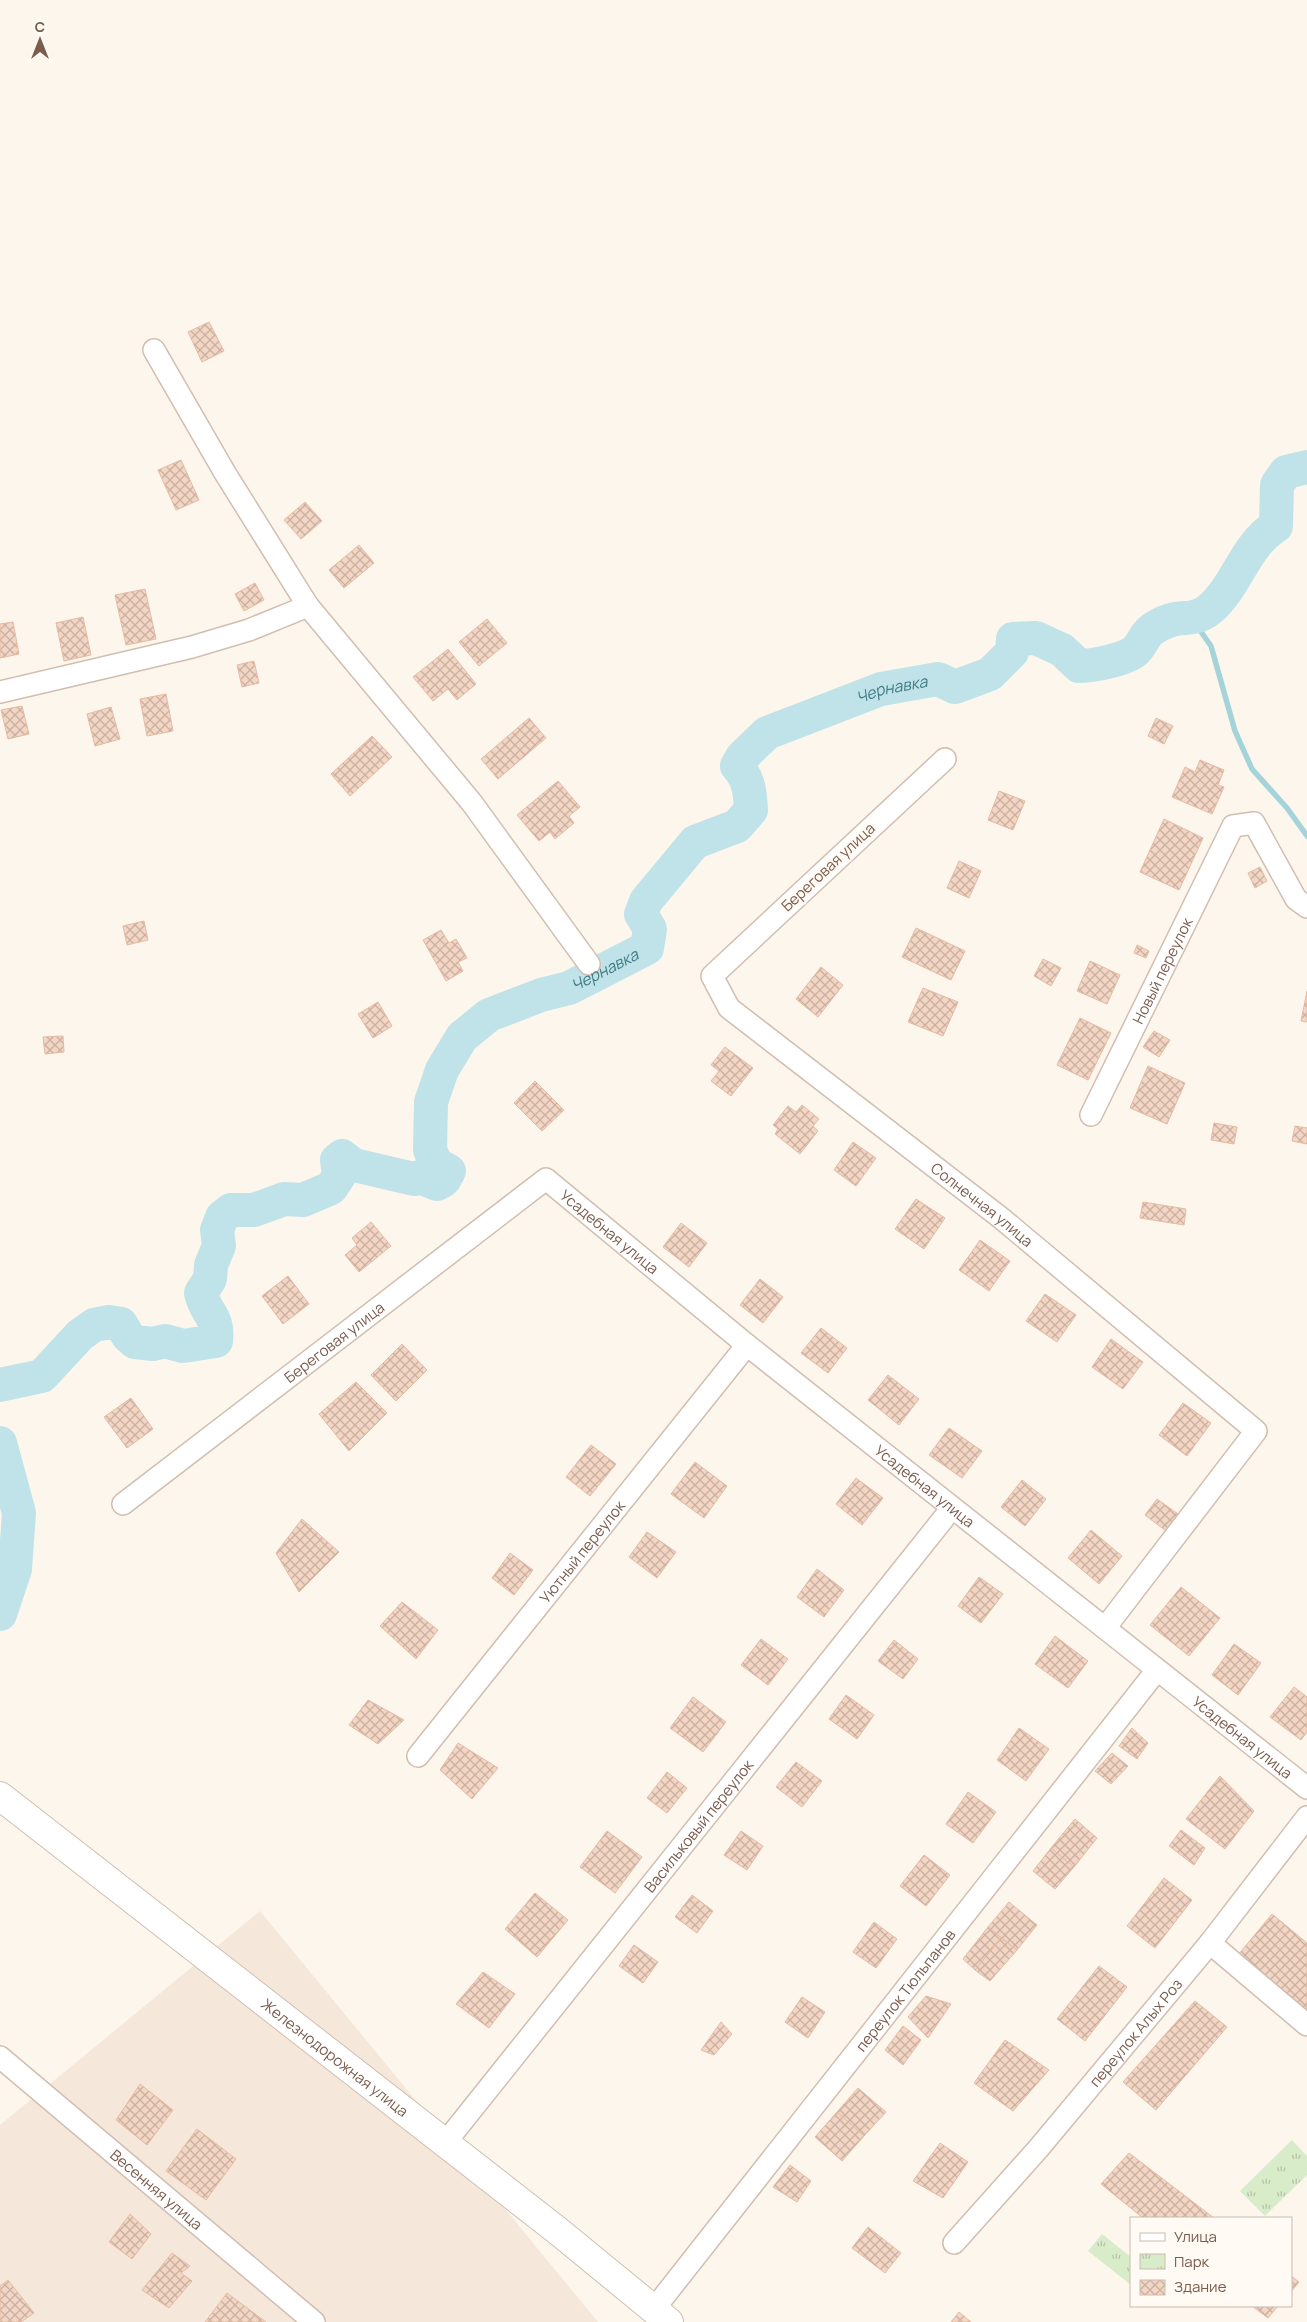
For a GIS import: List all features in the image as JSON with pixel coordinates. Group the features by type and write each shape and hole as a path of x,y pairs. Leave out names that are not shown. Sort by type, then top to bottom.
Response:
{"street":[{"path":"154,350 225,473 308,606 472,803 589,964"},
{"path":"0,692 192,647 250,630 308,606"},
{"name":"Береговая улица","path":"712,976 945,759"},
{"name":"Новый переулок","path":"1091,1115 1233,826 1254,823 1296,899 1307,906"},
{"name":"Солнечная улица","path":"712,976 729,1008 1001,1218 1256,1431 1105,1628"},
{"name":"Береговая улица","path":"123,1504 546,1178"},
{"name":"Усадебная улица","path":"546,1178 747,1345 1307,1788"},
{"name":"Уютный переулок","path":"418,1756 747,1345"},
{"name":"Васильковый переулок","path":"445,2143 952,1508"},
{"name":"переулок Тюльпанов","path":"662,2316 1157,1670"},
{"name":"Железнодорожная улица","path":"0,1796 445,2143 662,2316"},
{"name":"переулок Алых Роз","path":"954,2243 1038,2148 1210,1943 1307,1817"},
{"path":"1210,1943 1307,2025"},
{"name":"Весенняя улица","path":"0,2057 314,2322"}],"shaded area":[{"path":"260,1911 598,2322 0,2322 0,2125"}],"green space":[{"path":"1292,2140 1307,2156 1307,2175 1265,2216 1240,2191"},
{"path":"1102,2234 1130,2256 1130,2284 1088,2251"}],"water":[{"path":"818,702 826,708 827,718 825,723 816,725 809,723 803,718 801,709 809,704"},
{"path":"719,820 728,829 733,828 735,838 720,849 700,839 706,827"}],"building":[{"path":"209,322 224,351 202,362 188,332"},
{"path":"181,460 199,500 176,510 158,470"},
{"path":"305,502 322,521 301,539 284,520"},
{"path":"359,545 374,563 344,588 329,570"},
{"path":"255,583 264,600 244,611 235,594"},
{"path":"145,589 156,639 126,645 115,595"},
{"path":"83,617 91,655 64,661 56,623"},
{"path":"487,619 507,643 479,666 459,642"},
{"path":"13,622 19,654 0,658 0,624"},
{"path":"448,649 476,684 457,700 448,689 433,701 413,677"},
{"path":"254,661 259,683 242,687 237,665"},
{"path":"166,694 173,731 147,736 140,699"},
{"path":"22,706 29,734 8,739 1,710"},
{"path":"111,707 120,739 95,746 87,714"},
{"path":"529,718 546,738 498,779 481,759"},
{"path":"1156,718 1173,726 1164,744 1148,736"},
{"path":"372,736 392,757 350,796 331,774"},
{"path":"1200,760 1224,770 1218,785 1224,787 1212,814 1172,797 1185,767 1195,772"},
{"path":"558,781 580,807 569,816 574,823 555,839 550,832 539,841 517,815"},
{"path":"999,791 1025,801 1013,830 988,820"},
{"path":"1164,819 1203,838 1179,890 1140,872"},
{"path":"959,861 981,871 969,898 947,888"},
{"path":"1260,867 1267,881 1255,888 1248,873"},
{"path":"144,921 148,940 127,945 123,926"},
{"path":"916,928 965,951 951,980 902,957"},
{"path":"441,930 449,943 456,939 467,958 458,962 463,971 446,981 423,940"},
{"path":"1137,945 1149,951 1146,958 1134,953"},
{"path":"1043,959 1061,968 1051,986 1034,976"},
{"path":"1090,961 1120,975 1107,1004 1077,991"},
{"path":"821,967 843,985 818,1017 796,999"},
{"path":"923,988 958,1002 943,1036 908,1022"},
{"path":"1307,991 1307,1022 1301,1021"},
{"path":"378,1002 392,1026 373,1038 358,1014"},
{"path":"1080,1018 1111,1033 1088,1080 1057,1065"},
{"path":"1154,1031 1170,1040 1159,1057 1143,1047"},
{"path":"63,1036 64,1052 45,1054 43,1037"},
{"path":"725,1047 753,1068 731,1096 711,1081 719,1071 711,1065"},
{"path":"1148,1066 1185,1083 1167,1124 1130,1108"},
{"path":"535,1081 564,1110 542,1131 514,1103"},
{"path":"802,1105 819,1119 813,1126 818,1131 800,1154 775,1134 778,1129 773,1125 788,1106 796,1112"},
{"path":"1214,1123 1237,1127 1234,1144 1211,1140"},
{"path":"1295,1126 1307,1128 1307,1144 1292,1141"},
{"path":"853,1142 876,1158 856,1186 834,1170"},
{"path":"916,1199 945,1218 924,1249 895,1229"},
{"path":"1143,1202 1186,1209 1184,1225 1140,1218"},
{"path":"371,1222 391,1246 359,1272 345,1255 357,1245 352,1238"},
{"path":"681,1223 707,1243 689,1267 663,1247"},
{"path":"980,1240 1010,1261 989,1291 959,1270"},
{"path":"288,1276 309,1304 283,1324 262,1296"},
{"path":"760,1279 783,1297 763,1323 740,1305"},
{"path":"1045,1294 1076,1315 1057,1342 1026,1321"},
{"path":"821,1328 847,1348 828,1373 801,1353"},
{"path":"1111,1339 1143,1362 1123,1389 1092,1367"},
{"path":"402,1344 427,1370 396,1401 371,1375"},
{"path":"888,1375 919,1399 899,1425 868,1400"},
{"path":"356,1382 387,1413 349,1451 319,1414"},
{"path":"131,1398 153,1429 127,1448 104,1417"},
{"path":"1183,1403 1211,1423 1187,1456 1159,1435"},
{"path":"949,1428 982,1451 962,1478 929,1455"},
{"path":"591,1445 616,1464 590,1496 566,1477"},
{"path":"695,1462 727,1486 704,1518 671,1494"},
{"path":"856,1478 883,1498 862,1525 836,1504"},
{"path":"1022,1480 1046,1499 1025,1526 1001,1507"},
{"path":"1157,1499 1178,1514 1166,1531 1145,1515"},
{"path":"302,1519 339,1552 299,1592 276,1553"},
{"path":"1091,1530 1122,1556 1099,1584 1068,1558"},
{"path":"647,1532 676,1552 657,1578 629,1557"},
{"path":"510,1553 533,1570 514,1595 492,1578"},
{"path":"817,1569 844,1590 824,1617 797,1597"},
{"path":"979,1577 1003,1594 981,1623 958,1606"},
{"path":"1181,1587 1220,1618 1189,1656 1150,1625"},
{"path":"402,1602 438,1630 416,1659 380,1626"},
{"path":"1055,1636 1088,1661 1068,1688 1035,1664"},
{"path":"761,1639 788,1659 768,1685 741,1665"},
{"path":"894,1640 918,1659 903,1679 878,1661"},
{"path":"1234,1644 1261,1663 1238,1695 1212,1675"},
{"path":"1294,1687 1307,1697 1307,1732 1301,1740 1270,1717"},
{"path":"846,1695 874,1715 857,1739 829,1719"},
{"path":"693,1697 726,1722 703,1752 670,1728"},
{"path":"368,1700 404,1720 378,1744 349,1725"},
{"path":"1019,1728 1049,1749 1026,1781 997,1760"},
{"path":"1132,1728 1148,1743 1137,1759 1119,1746"},
{"path":"458,1743 498,1768 472,1799 440,1770"},
{"path":"1112,1753 1128,1766 1111,1784 1095,1771"},
{"path":"796,1762 822,1781 802,1807 776,1787"},
{"path":"667,1772 687,1788 667,1813 647,1798"},
{"path":"1220,1776 1254,1811 1225,1849 1186,1819"},
{"path":"968,1792 996,1812 973,1843 946,1824"},
{"path":"1075,1819 1097,1838 1074,1867 1051,1848"},
{"path":"1181,1830 1205,1848 1194,1865 1169,1846"},
{"path":"607,1831 642,1857 615,1893 580,1867"},
{"path":"741,1831 763,1846 747,1870 724,1855"},
{"path":"1051,1848 1074,1867 1055,1889 1033,1871"},
{"path":"924,1855 950,1875 926,1906 900,1886"},
{"path":"1164,1878 1192,1900 1155,1948 1127,1926"},
{"path":"535,1893 568,1920 537,1957 505,1929"},
{"path":"692,1895 713,1911 697,1933 675,1917"},
{"path":"1009,1902 1037,1925 1017,1950 988,1927"},
{"path":"1272,1914 1307,1943 1307,2012 1238,1955"},
{"path":"874,1922 897,1939 876,1968 853,1952"},
{"path":"988,1927 1001,1938 975,1970 963,1959"},
{"path":"1001,1938 1017,1950 990,1981 975,1970"},
{"path":"634,1945 658,1962 643,1983 619,1966"},
{"path":"1099,1966 1127,1987 1085,2041 1057,2019"},
{"path":"483,1972 515,1994 489,2028 456,2004"},
{"path":"926,1996 951,2004 928,2038 908,2017"},
{"path":"802,1997 825,2012 808,2038 785,2022"},
{"path":"1195,2001 1227,2027 1156,2110 1123,2082"},
{"path":"721,2022 732,2034 714,2055 701,2050"},
{"path":"903,2026 921,2040 903,2065 885,2050"},
{"path":"1005,2040 1049,2070 1013,2111 974,2083"},
{"path":"140,2084 173,2110 147,2145 116,2120"},
{"path":"858,2088 886,2112 864,2136 837,2112"},
{"path":"837,2112 864,2136 842,2161 815,2137"},
{"path":"197,2129 236,2159 206,2200 166,2171"},
{"path":"940,2143 968,2162 943,2198 913,2181"},
{"path":"1129,2153 1213,2217 1142,2217 1101,2184"},
{"path":"790,2165 811,2181 797,2202 773,2187"},
{"path":"130,2214 151,2234 132,2259 109,2242"},
{"path":"868,2227 901,2253 885,2273 852,2248"},
{"path":"172,2253 190,2266 181,2273 192,2281 169,2308 142,2290"},
{"path":"1292,2277 1299,2282 1292,2291"},
{"path":"8,2280 34,2313 21,2322 0,2322 0,2286"},
{"path":"227,2293 266,2322 205,2322"},
{"path":"1253,2307 1277,2307 1268,2318"},
{"path":"959,2312 971,2322 951,2322"}],"waterway":[{"name":"Чернавка","path":"0,1385 42,1376 80,1335 94,1325 109,1322 121,1324 128,1336 135,1342 153,1344 165,1341 183,1346 216,1341 216,1326 201,1293 210,1279 211,1265 219,1246 217,1230 222,1217 231,1210 254,1210 284,1199 303,1200 331,1188 339,1176 337,1160 342,1156 354,1165 414,1179 420,1177 437,1184 444,1180 449,1171 436,1164 430,1150 431,1102 442,1070 462,1037 489,1015 541,995 569,988 647,948 650,929 641,914 646,901 695,842 737,826 751,810 748,786 737,766 742,757 767,733 881,689 938,679 955,687 990,674 1012,652 1013,639 1036,638 1062,650 1079,666 1123,658 1134,652 1148,633 1163,623 1205,613 1219,600 1256,544 1276,526 1277,485 1286,472 1307,467"},
{"path":"1192,619 1211,646 1235,731 1252,769 1287,808 1307,836"},
{"path":"0,1443 19,1513 15,1569 0,1614"}]}
